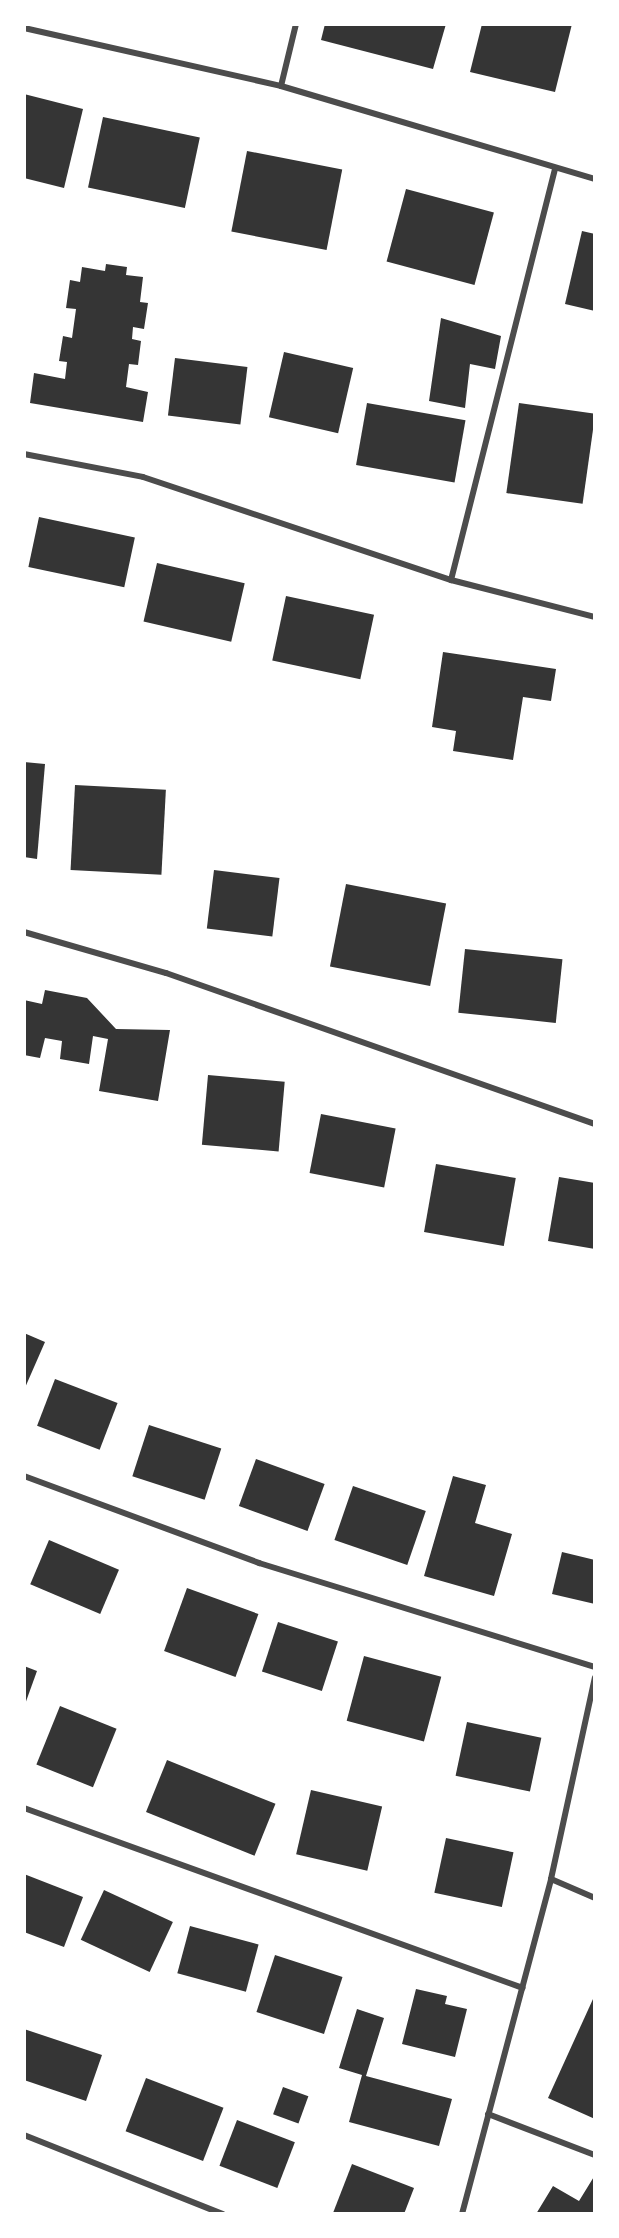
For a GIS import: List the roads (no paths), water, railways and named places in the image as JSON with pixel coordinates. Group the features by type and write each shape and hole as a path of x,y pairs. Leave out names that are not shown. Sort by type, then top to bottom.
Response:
{"street":[{"path":"281,86 296,24"},
{"path":"24,28 281,86 595,179"},
{"path":"451,579 555,169"},
{"path":"24,454 143,477 451,579 595,617"},
{"path":"24,932 166,973 595,1124"},
{"path":"24,1476 260,1563 595,1666"},
{"path":"462,2214 551,1880 595,1678"},
{"path":"24,1808 523,1988"},
{"path":"551,1880 595,1898"},
{"path":"488,2114 595,2155"},
{"path":"24,2135 223,2214"}]}
